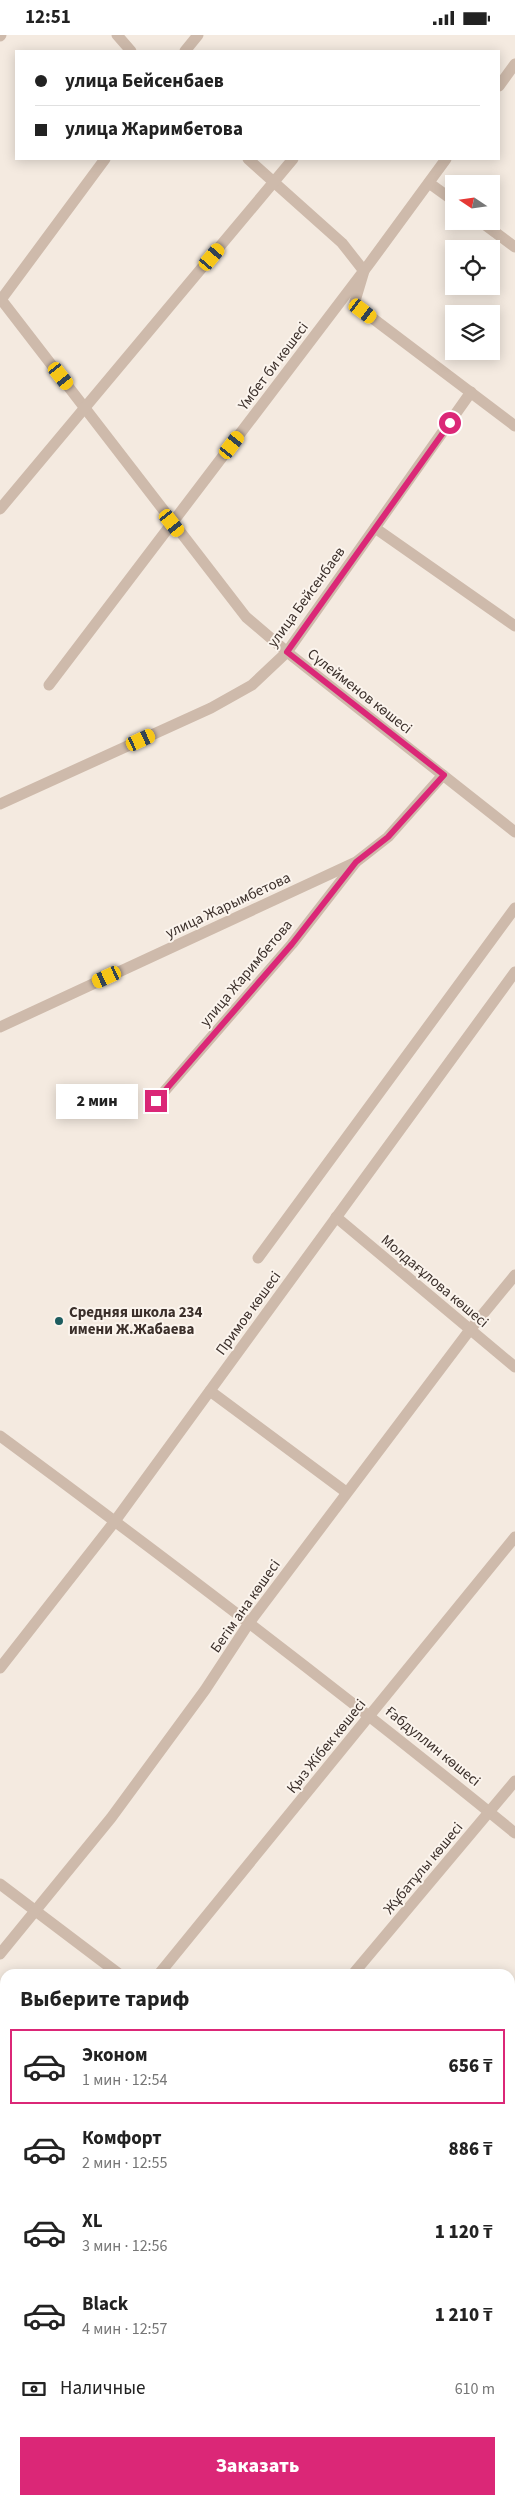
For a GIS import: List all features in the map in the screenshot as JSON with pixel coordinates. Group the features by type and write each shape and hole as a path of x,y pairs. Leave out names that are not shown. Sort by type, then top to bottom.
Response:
{"street":[{"path":"117,35 130,50"},
{"path":"186,50 198,35"},
{"path":"500,85 515,64"},
{"path":"0,299 104,160"},
{"path":"249,160 342,243 364,271 355,301 363,311 515,426"},
{"path":"0,509 292,160"},
{"name":"Үмбет би көшесі","path":"49,685 364,271 445,160"},
{"path":"429,183 445,195"},
{"path":"492,230 515,247"},
{"name":"Сүлейменов көшесі","path":"0,299 246,617 287,652 515,832"},
{"name":"улица Бейсенбаев","path":"0,804 212,708 252,685 287,652 471,393"},
{"path":"375,528 515,626"},
{"name":"улица Жарымбетова","path":"0,1027 356,862 388,837 444,775"},
{"name":"улица Жаримбетова","path":"156,1101 292,944 356,862"},
{"path":"258,1257 515,908"},
{"name":"Примов көшесі","path":"1,1665 115,1521 515,972"},
{"name":"Молдағұлова көшесі","path":"336,1217 469,1331 515,1367"},
{"name":"Бегім ана көшесі","path":"0,1954 111,1818 206,1690 249,1623 346,1492 469,1331 515,1275"},
{"path":"210,1391 346,1492"},
{"name":"Ғабдуллин көшесі","path":"0,1436 371,1715 515,1833"},
{"name":"Қыз Жібек көшесі","path":"163,1969 515,1537"},
{"name":"Жұбатұлы көшесі","path":"357,1969 515,1781"},
{"path":"0,1884 113,1969"}],"place":[{"name":"Средняя школа 234 имени Ж.Жабаева","path":"59,1321"}],"route":[{"path":"156,1101 292,944 356,862 388,837 444,775 287,652 450,423"}]}
